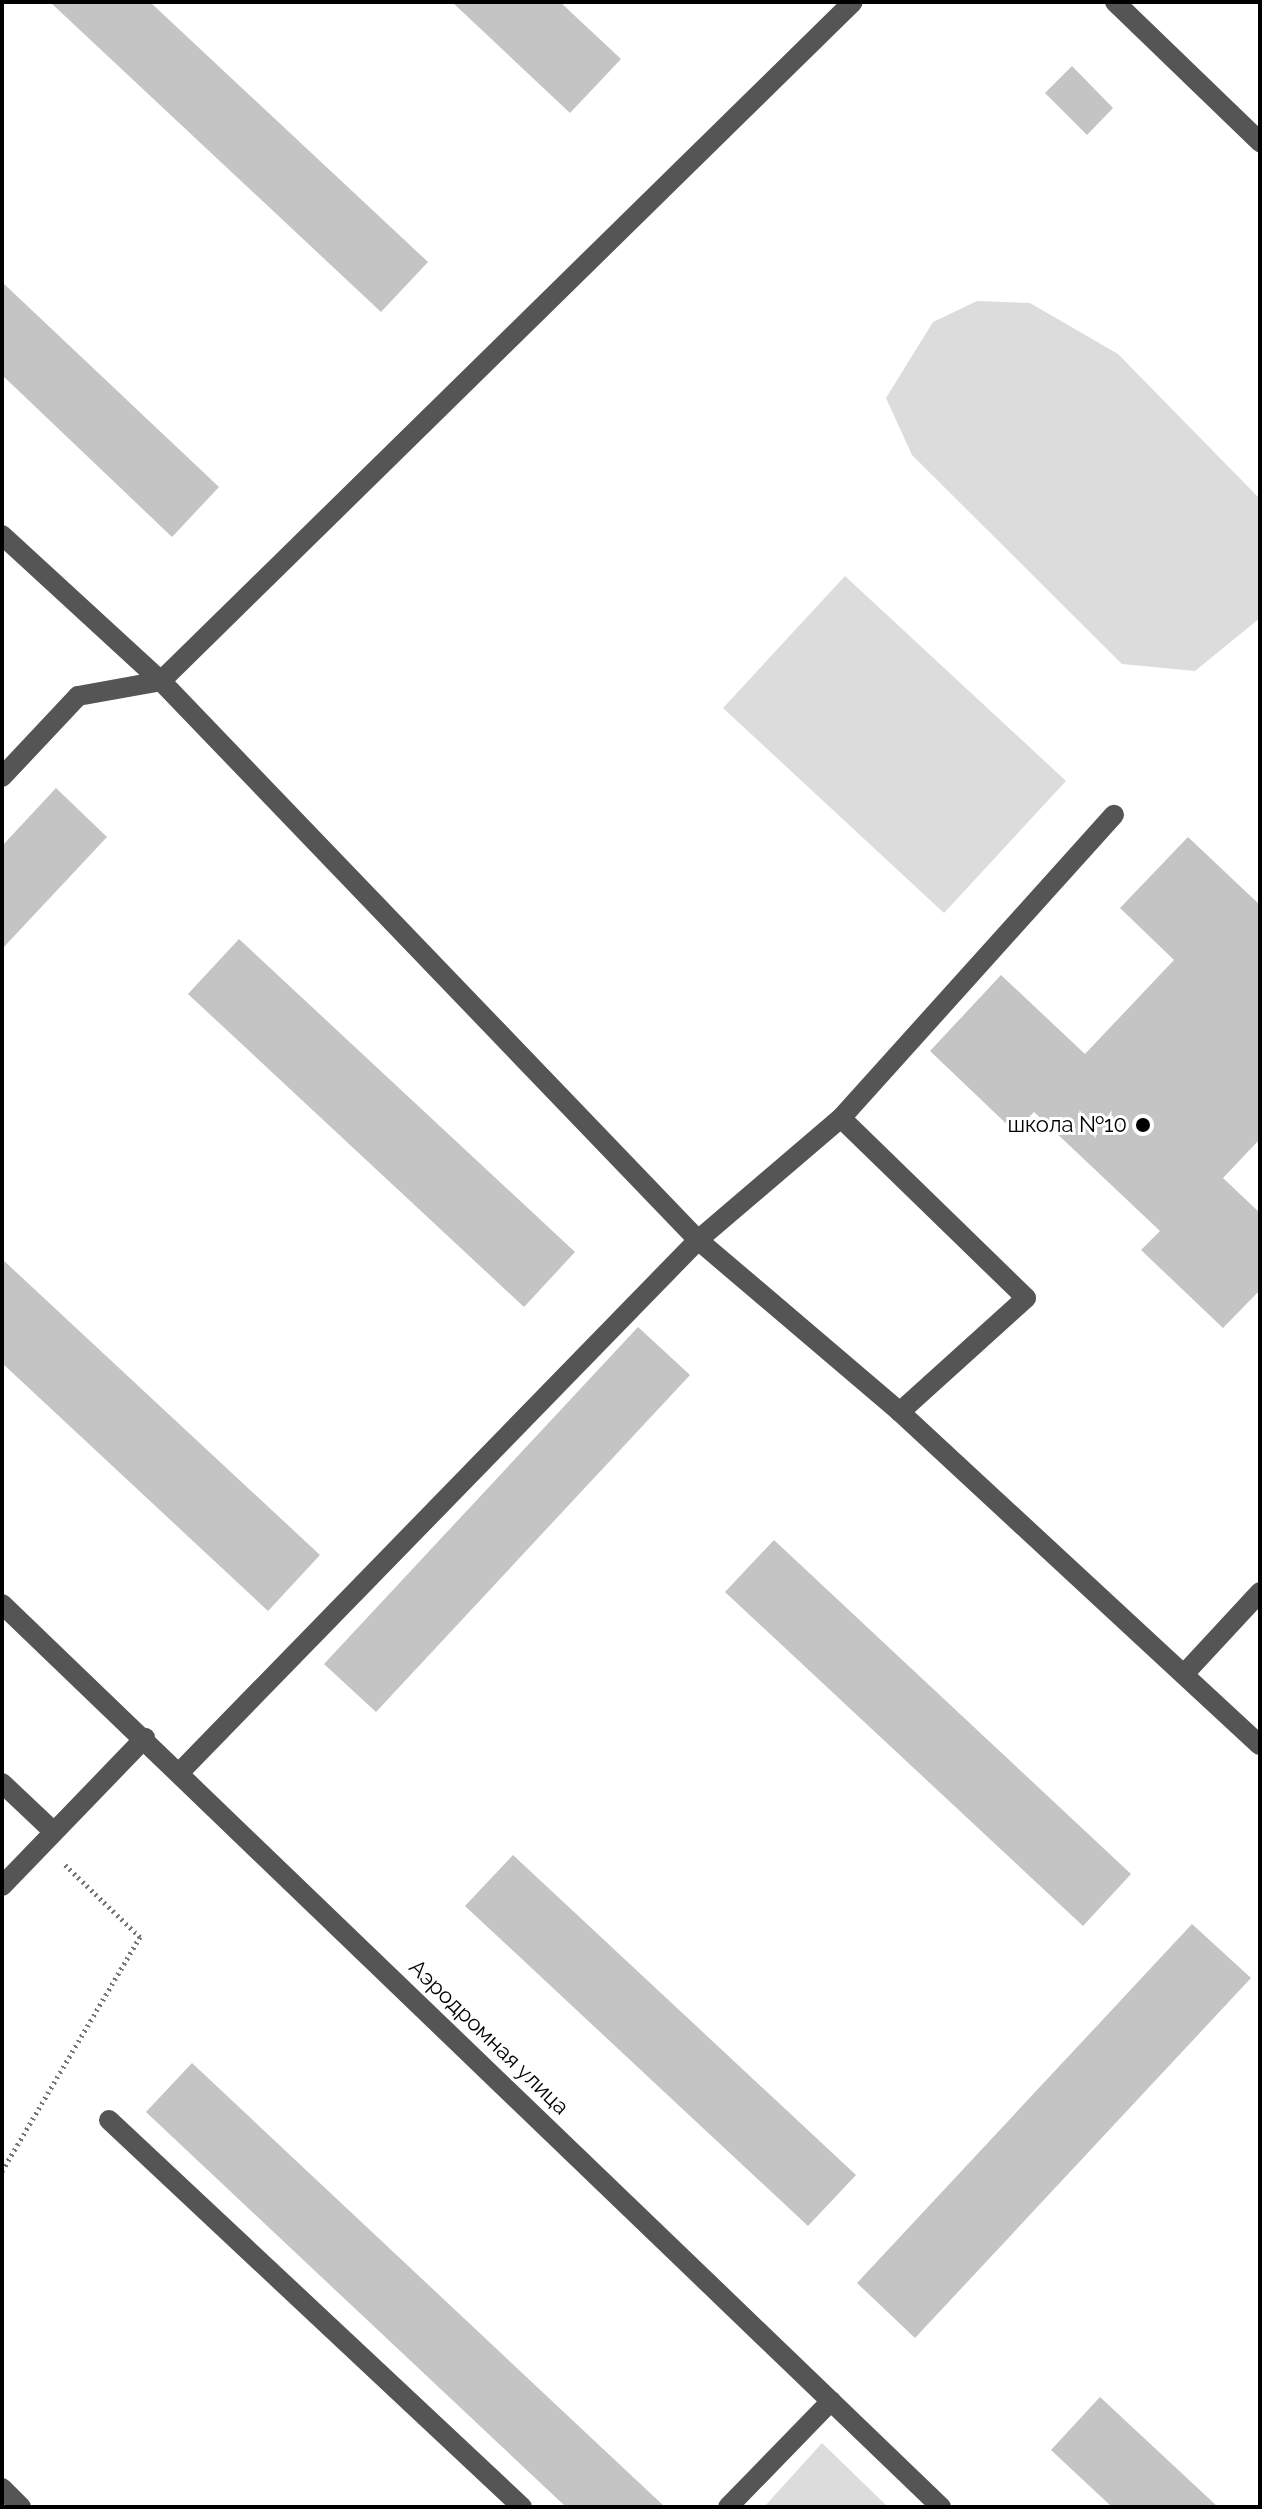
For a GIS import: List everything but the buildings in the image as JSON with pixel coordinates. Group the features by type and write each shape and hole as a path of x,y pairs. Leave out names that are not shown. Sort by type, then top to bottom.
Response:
{"street":[{"path":"2,777 78,696 161,681 853,2"},
{"path":"1115,2 1260,142"},
{"path":"2,535 161,681 698,1240 900,1412 1186,1672 1260,1745"},
{"path":"180,1772 698,1240 841,1118 1114,815"},
{"path":"841,1118 1026,1298 900,1412"},
{"path":"1186,1672 1260,1592"},
{"name":"Аэродромная улица","path":"2,1604 145,1738 941,2507"},
{"path":"2,1886 145,1738"},
{"path":"2,1783 54,1832"},
{"path":"109,2120 522,2507"},
{"path":"734,2505 831,2401"},
{"path":"2,2488 21,2507"}],"path":[{"path":"2,2171 140,1937 63,1863 36,1851"}],"shaded area":[{"path":"977,301 1030,303 1118,354 1260,499 1260,618 1195,671 1122,664 912,455 886,398 933,322"},
{"path":"845,576 1066,781 944,913 723,708"},
{"path":"822,2443 888,2507 764,2507"}],"place":[{"name":"школа №10","path":"1143,1125"}]}
